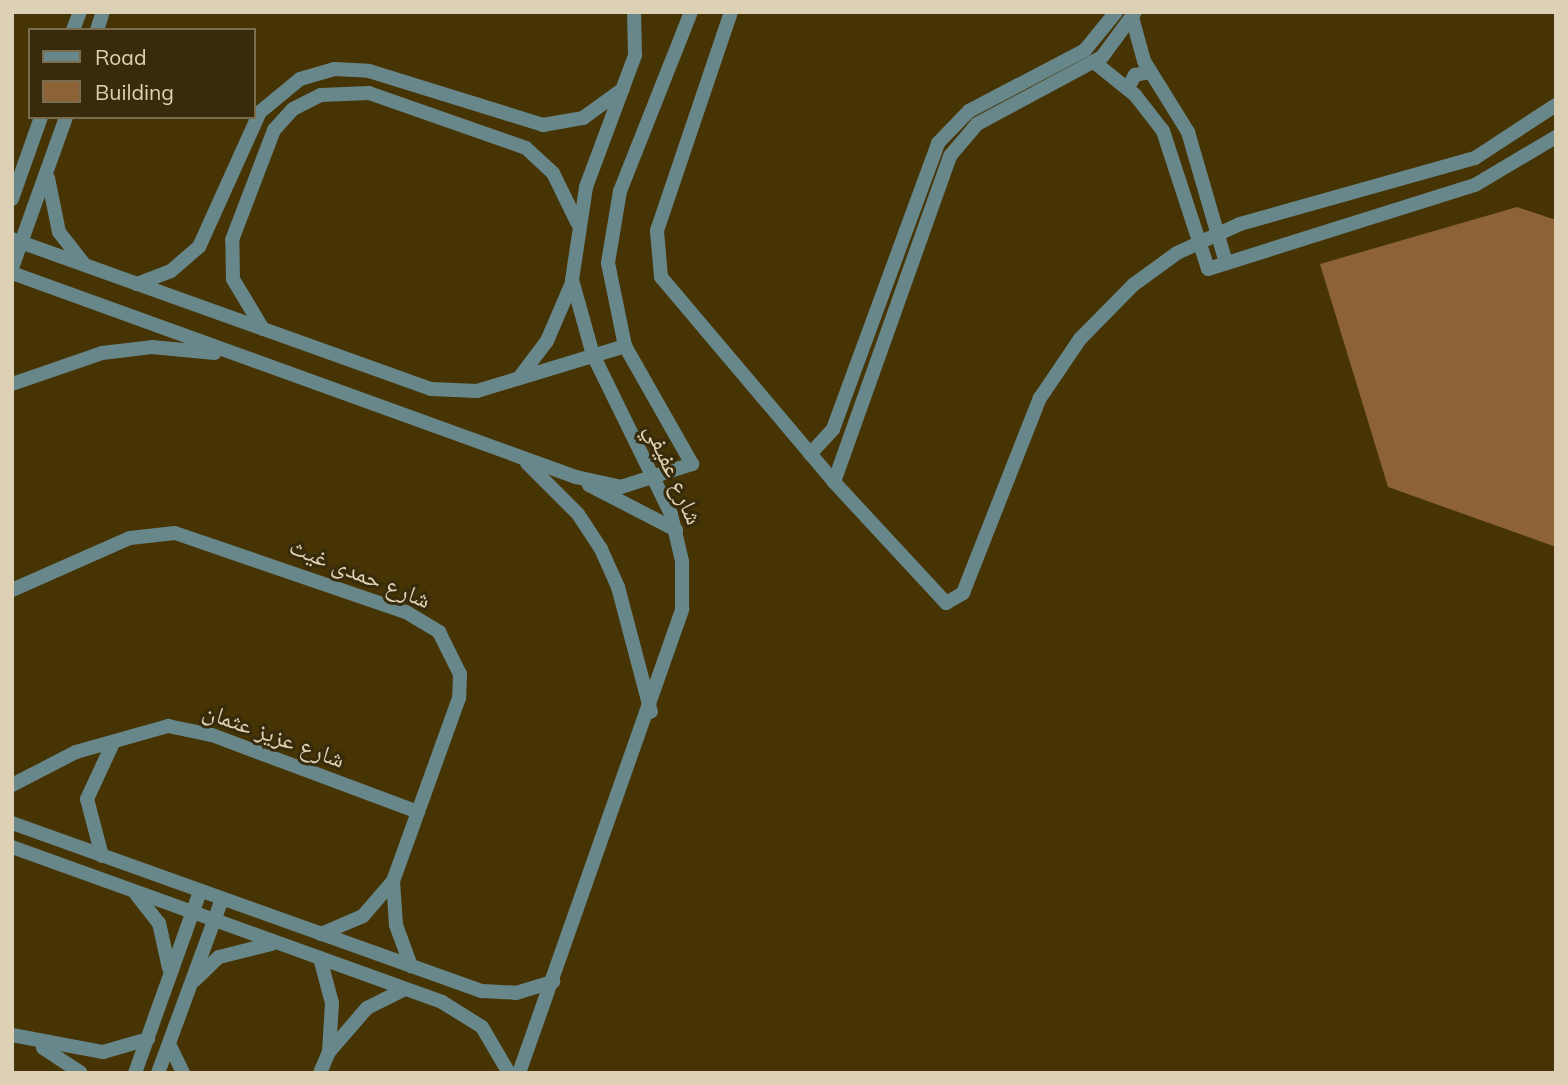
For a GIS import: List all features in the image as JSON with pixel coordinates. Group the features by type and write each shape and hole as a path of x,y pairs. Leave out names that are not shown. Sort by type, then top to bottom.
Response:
{"street":[{"name":"شارع عفيفي","path":"519,1073 651,712 682,609 676,530 655,480 593,355 572,280 577,222 635,55 634,12"},
{"name":"شارع عفيفي","path":"655,480 692,464 625,346 611,299 611,226 691,12"},
{"path":"731,12 657,231 658,266 673,298 834,482 937,597 956,601 1029,420 1065,358 1112,303 1199,241 1217,232 1458,166 1511,139 1556,105"},
{"path":"810,454 824,443 928,162 969,111 1085,50 1116,12"},
{"path":"834,482 944,169 977,124 1094,62 1134,15"},
{"path":"1134,15 1149,72 1188,132 1226,263"},
{"path":"1094,62 1128,88 1166,138 1208,269 1475,185 1556,137"},
{"path":"137,284 171,271 199,247 260,112 300,79 334,69 369,71 544,125 583,118 623,89"},
{"path":"1128,88 1135,75 1149,72"},
{"path":"264,330 233,279 232,240 274,130 293,109 321,95 376,95 526,148 554,173 577,222"},
{"path":"12,198 40,119"},
{"path":"65,119 48,168 17,240 12,270 576,477 676,530"},
{"path":"12,172 26,159"},
{"path":"928,162 944,169"},
{"path":"48,168 59,232 87,266"},
{"path":"17,240 430,389 477,391 625,346"},
{"path":"519,378 547,341 572,280"},
{"path":"12,384 76,359 128,349 241,356"},
{"path":"824,443 844,454"},
{"path":"518,455 551,482 601,549 618,587 651,712"},
{"path":"576,477 621,487 655,480"},
{"name":"شارع حمدى غيث","path":"12,590 130,538 176,533 223,544 425,621 452,648 460,674 459,698 393,881 363,916 321,934"},
{"name":"شارع عزيز عثمان","path":"12,785 76,752 113,743 148,728 188,727 418,812"},
{"path":"102,856 87,799 113,743"},
{"path":"12,823 411,966 500,993 553,982"},
{"path":"12,847 407,989 482,1027 509,1073"},
{"name":"شارع حمدى غيث","path":"393,881 396,925 411,966"},
{"path":"132,891 167,942 167,983"},
{"path":"135,1073 200,891"},
{"path":"158,1073 222,899"},
{"path":"190,987 219,957 280,944"},
{"path":"320,958 332,1003 329,1052"},
{"path":"320,1073 329,1052 375,1001 407,989"},
{"path":"12,1035 39,1045 81,1073"},
{"path":"39,1045 103,1052 148,1039"},
{"path":"169,1044 183,1073"}],"building":[{"path":"1517,207 1556,220 1556,547 1388,487 1320,264"}]}
